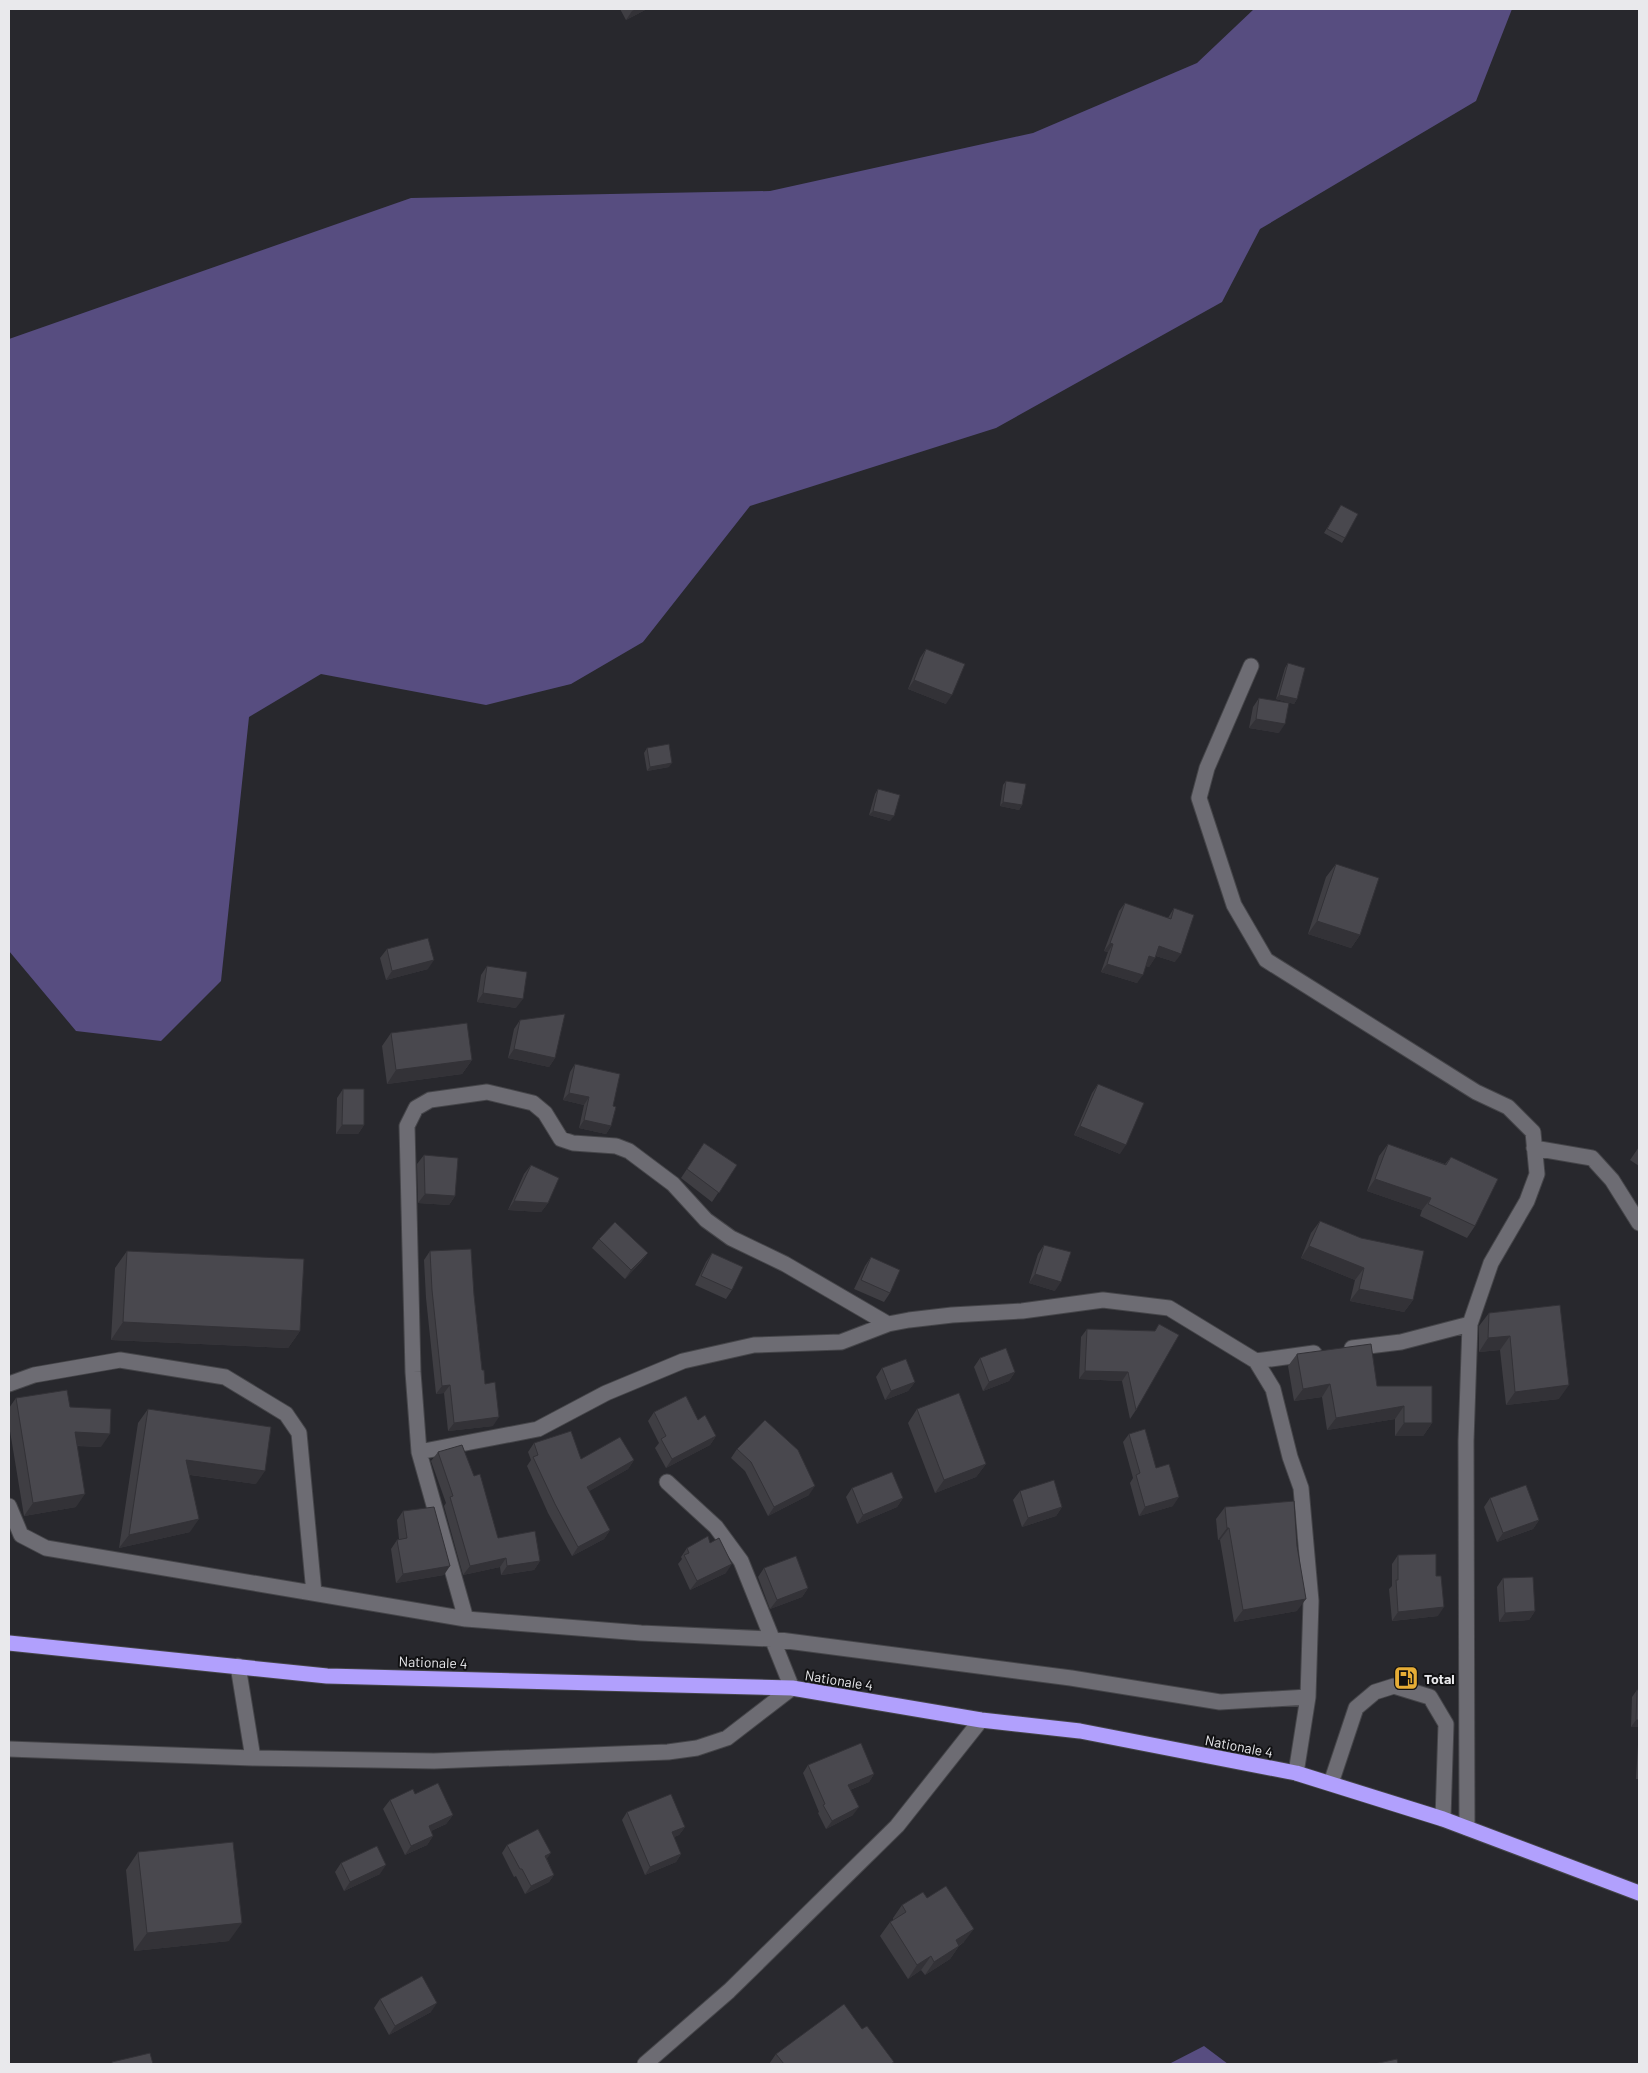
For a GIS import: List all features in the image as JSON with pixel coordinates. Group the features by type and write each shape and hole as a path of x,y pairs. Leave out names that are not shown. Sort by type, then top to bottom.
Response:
{"highway":[{"name":"Nationale 4","path":"9,1643 327,1676 792,1688 981,1720 1080,1731 1296,1773 1331,1783 1468,1828 1639,1894"}],"street":[{"path":"1252,666 1207,768 1199,798 1234,905 1245,926 1266,960 1476,1092 1508,1107 1533,1132 1537,1174 1527,1201 1491,1263 1470,1324 1466,1441 1468,1828"},
{"path":"466,1619 419,1452 413,1372 406,1126 416,1108 430,1100 487,1092 533,1103 545,1114 561,1139 573,1143 616,1146 629,1150 673,1184 706,1220 731,1238 785,1264 888,1324"},
{"path":"1534,1148 1592,1158 1612,1180 1639,1223"},
{"path":"419,1452 538,1429 606,1393 683,1361 754,1345 841,1342 888,1324 952,1315 1022,1311 1103,1300 1169,1308 1256,1361 1273,1388 1290,1457 1301,1488 1311,1602 1308,1697 1296,1773"},
{"path":"1256,1361 1401,1342 1470,1324"},
{"path":"9,1384 34,1374 120,1360 225,1377 286,1414 299,1433 314,1593"},
{"path":"9,1749 253,1758 434,1761 668,1752 697,1748 727,1738 792,1688 741,1561 716,1526 667,1482"},
{"path":"9,1506 21,1535 46,1548 466,1619 641,1633 772,1639 1071,1678 1220,1702 1308,1697"},
{"path":"238,1666 253,1758"},
{"path":"1331,1783 1356,1708 1375,1692 1394,1686 1430,1696 1446,1724 1443,1819"},
{"path":"645,2064 728,1991 897,1826 981,1720"}],"shaded area":[{"path":"1254,9 1512,9 1476,101 1260,229 1222,302 996,428 750,506 643,642 571,684 486,705 321,674 249,717 221,981 161,1041 76,1031 9,951 9,339 411,198 770,191 1033,133 1197,63"},
{"path":"1204,2046 1228,2064 1169,2064"}],"building":[{"path":"1341,505 1358,514 1345,538 1327,529"},
{"path":"926,649 965,664 952,695 914,680"},
{"path":"1288,663 1305,668 1297,699 1279,695"},
{"path":"1259,698 1289,703 1285,724 1256,719"},
{"path":"669,744 672,763 650,767 647,748"},
{"path":"1006,781 1026,784 1022,805 1003,802"},
{"path":"878,789 900,795 894,816 873,811"},
{"path":"1336,864 1379,878 1360,935 1317,921"},
{"path":"1125,903 1171,919 1174,908 1194,915 1181,954 1159,946 1155,958 1149,956 1143,975 1107,964 1113,944 1110,943"},
{"path":"428,938 434,960 392,971 387,949"},
{"path":"487,966 527,972 523,999 483,993"},
{"path":"565,1014 555,1058 514,1049 520,1020"},
{"path":"467,1023 472,1060 396,1070 391,1033"},
{"path":"575,1064 620,1074 613,1106 616,1107 611,1126 584,1120 589,1097 569,1093"},
{"path":"1098,1084 1144,1103 1126,1145 1080,1126"},
{"path":"343,1089 364,1089 364,1125 342,1125"},
{"path":"704,1143 737,1165 719,1193 687,1169"},
{"path":"1388,1144 1446,1165 1451,1157 1498,1179 1475,1226 1428,1204 1431,1198 1375,1179"},
{"path":"424,1155 458,1158 455,1196 425,1194"},
{"path":"531,1165 559,1178 548,1203 514,1201"},
{"path":"1320,1221 1361,1238 1424,1251 1413,1300 1359,1289 1364,1268 1309,1246"},
{"path":"615,1222 648,1253 631,1270 599,1239"},
{"path":"1044,1245 1071,1252 1061,1282 1035,1274"},
{"path":"471,1249 482,1370 484,1370 485,1384 495,1382 499,1417 454,1423 450,1385 442,1386 430,1251"},
{"path":"127,1251 304,1259 300,1331 123,1322"},
{"path":"712,1253 743,1267 732,1290 701,1276"},
{"path":"871,1257 900,1270 890,1293 861,1280"},
{"path":"1560,1305 1569,1385 1515,1392 1510,1336 1488,1338 1489,1313"},
{"path":"1159,1324 1179,1335 1136,1410 1128,1372 1085,1371 1087,1329 1155,1331"},
{"path":"1371,1344 1377,1386 1432,1386 1432,1423 1404,1423 1404,1406 1336,1418 1330,1384 1303,1389 1297,1354"},
{"path":"1006,1348 1015,1372 989,1382 980,1358"},
{"path":"906,1359 915,1382 891,1391 882,1368"},
{"path":"67,1390 70,1407 111,1409 110,1434 75,1432 85,1494 33,1503 16,1398"},
{"path":"959,1393 986,1464 944,1480 917,1409"},
{"path":"686,1396 698,1420 705,1415 716,1436 672,1459 661,1439 666,1436 654,1412"},
{"path":"148,1409 271,1427 265,1471 186,1460 199,1519 129,1535"},
{"path":"765,1420 798,1450 815,1486 774,1507 751,1462 737,1449"},
{"path":"1145,1429 1156,1468 1169,1464 1179,1497 1145,1507 1136,1475 1140,1473 1129,1434"},
{"path":"571,1431 581,1459 620,1437 634,1460 587,1487 610,1530 578,1547 533,1457 538,1455 534,1443"},
{"path":"462,1445 474,1476 480,1474 498,1538 535,1531 540,1561 507,1566 506,1558 470,1566 450,1497 453,1496 438,1452"},
{"path":"892,1472 903,1498 863,1515 852,1488"},
{"path":"1054,1480 1062,1507 1028,1518 1020,1491"},
{"path":"1526,1485 1539,1520 1503,1533 1490,1498"},
{"path":"1294,1501 1297,1546 1306,1599 1243,1610 1229,1528 1227,1528 1225,1507"},
{"path":"434,1507 450,1566 403,1574 397,1540 407,1538 403,1511"},
{"path":"708,1536 710,1543 719,1538 732,1564 697,1581 684,1555 689,1553 687,1548"},
{"path":"1436,1554 1436,1576 1441,1576 1444,1607 1398,1612 1396,1580 1398,1580 1398,1555"},
{"path":"796,1556 808,1588 777,1600 764,1568"},
{"path":"1533,1577 1535,1611 1505,1613 1503,1578"},
{"path":"1637,1690 1639,1690 1639,1720 1636,1720"},
{"path":"861,1743 874,1774 848,1785 859,1807 832,1821 823,1805 825,1804 808,1765"},
{"path":"438,1783 453,1815 429,1826 433,1836 411,1846 390,1800 413,1789 415,1794"},
{"path":"671,1794 685,1827 672,1832 681,1854 650,1867 627,1812"},
{"path":"538,1829 551,1853 545,1856 554,1875 531,1886 507,1845"},
{"path":"233,1842 242,1923 147,1933 138,1852"},
{"path":"377,1846 386,1865 350,1882 341,1863"},
{"path":"946,1886 974,1929 956,1940 959,1946 934,1962 931,1956 917,1965 890,1922 906,1912 902,1905 923,1892 927,1898"},
{"path":"422,1976 437,2003 395,2026 380,1999"},
{"path":"844,2004 862,2029 867,2026 894,2062 891,2064 784,2064 776,2054"},
{"path":"150,2053 153,2064 112,2064 112,2062"},
{"path":"1397,2059 1398,2064 1374,2064"}],"place":[{"name":"Total","path":"1406,1678"}]}
